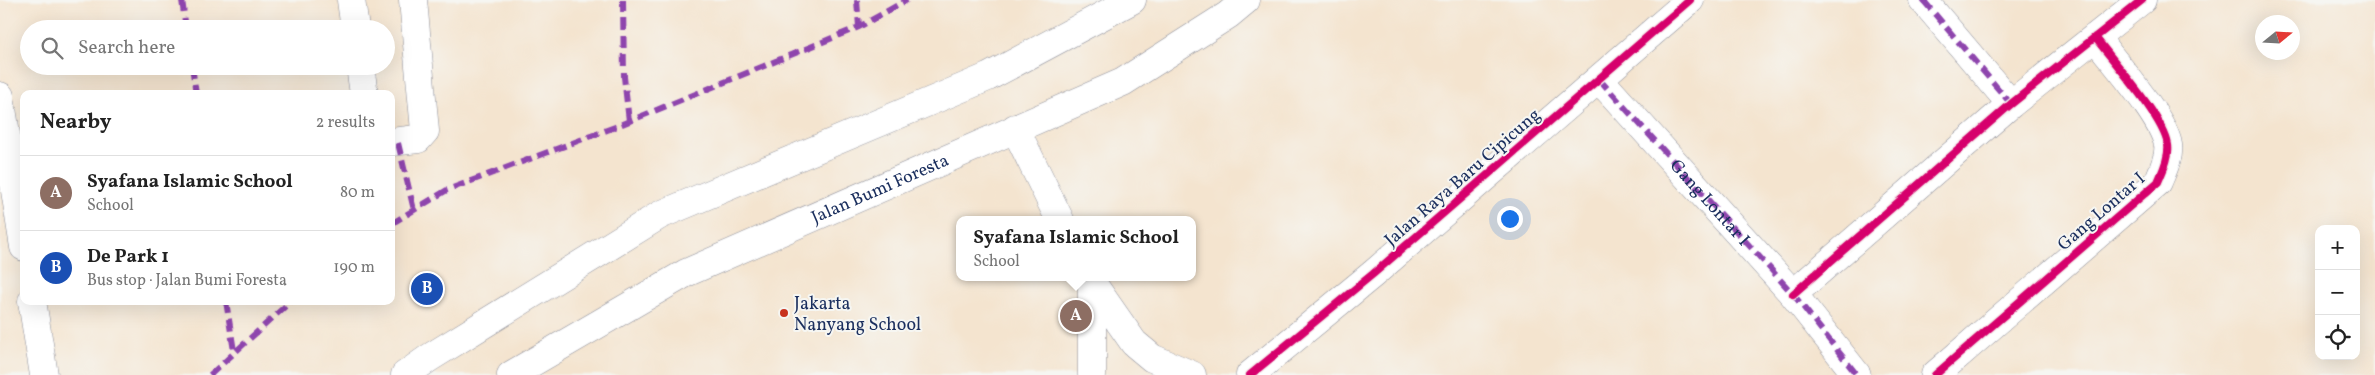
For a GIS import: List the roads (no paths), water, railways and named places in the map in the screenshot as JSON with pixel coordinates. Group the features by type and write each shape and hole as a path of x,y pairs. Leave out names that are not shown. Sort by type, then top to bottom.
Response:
{"street":[{"path":"351,0 354,20"},
{"path":"395,142 418,139 425,130 413,0"},
{"path":"405,375 429,358 660,215 988,76 1132,0"},
{"name":"Jalan Bumi Foresta","path":"511,375 686,273 1123,82 1228,14 1246,0"},
{"name":"Jalan Raya Baru Cipicung","path":"1250,375 1373,274 1690,0"},
{"path":"1923,0 2011,104"},
{"path":"1793,294 2011,104 2142,0"},
{"name":"Gang Lontar I","path":"1935,375 2158,182 2165,164 2168,147 2161,124 2095,37"},
{"path":"361,75 363,90"},
{"name":"Gang Lontar I","path":"1599,79 1793,294 1857,375"},
{"path":"0,96 20,222"},
{"path":"1015,128 1058,216"},
{"path":"1090,282 1092,375"},
{"path":"1090,282 1134,343 1152,358 1192,375"},
{"path":"33,305 44,375"}],"place":[{"name":"De Park 1","path":"427,289"},
{"name":"Jakarta Nanyang School","path":"784,313"},
{"name":"Syafana Islamic School","path":"1076,316"}]}
